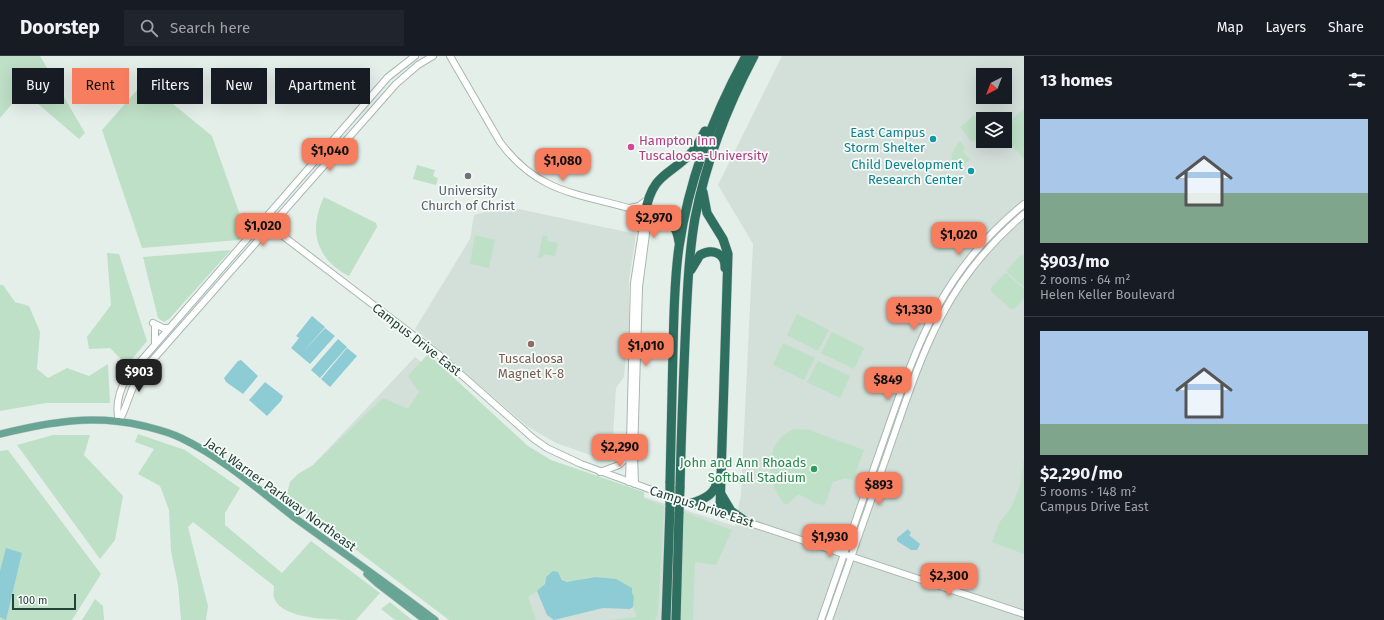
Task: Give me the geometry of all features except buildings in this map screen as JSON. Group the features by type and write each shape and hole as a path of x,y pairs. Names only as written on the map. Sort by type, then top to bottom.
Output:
{"highway":[{"path":"679,246 675,227 667,220 644,213 647,200 657,182 692,152 716,114 746,56"},
{"path":"676,620 688,277 694,225 702,188 726,116 754,56"},
{"path":"666,620 675,287 679,246 693,183 716,114"},
{"path":"702,188 707,213 723,238 728,254 721,493 720,509 718,511"},
{"path":"644,229 660,218"},
{"path":"688,277 696,258 704,252 714,252 724,259 717,484 718,511"},
{"path":"692,503 709,496 717,484"},
{"path":"721,493 728,507 745,521"}],"main road":[{"name":"Jack Warner Parkway Northeast","path":"0,434 49,423 78,420 119,421 168,433 199,448 229,468 360,567 377,583 424,617 435,620"}],"street":[{"path":"119,421 116,411 124,382 168,328 388,77 415,56"},
{"path":"119,421 125,411 129,392 137,378 396,84 418,65 433,56"},
{"path":"450,56 500,142 524,168 540,180 561,191 630,208 644,213 647,217 634,283 629,455 632,483"},
{"path":"630,208 639,206 647,200"},
{"path":"829,620 848,554 909,367 934,311 954,277 976,249 1004,220 1024,204"},
{"path":"630,208 644,229"},
{"path":"632,483 639,287 644,213"},
{"path":"821,620 938,320 958,287 974,265 994,241 1024,214"},
{"name":"Campus Drive East","path":"262,221 439,355 534,439 558,454 600,472 632,483 1024,614"},
{"path":"155,344 154,325 168,328"},
{"path":"600,472 619,465 629,455"}],"shaded area":[{"path":"782,56 1024,56 1024,620 457,620 313,465 415,357 524,447 602,493 606,485 735,526 741,494 753,244 718,185"},
{"name":"Tuscaloosa Magnet K-8","path":"505,206 636,234 629,280 629,329 624,377 616,388 612,452 596,457 556,443 528,427 415,329 470,239 474,215"}],"green space":[{"path":"0,56 40,56 47,68 12,68 12,104 0,118"},
{"path":"137,90 137,104 173,104 212,136 246,232 239,240 142,248 102,130 125,104 129,104 129,99"},
{"path":"64,97 85,133 79,139 38,104 64,104"},
{"path":"1024,109 1024,159 1012,146 1012,119"},
{"path":"974,115 976,117 976,140 972,142 960,127"},
{"path":"960,141 965,148 963,152 970,160 960,168 951,158 954,149"},
{"path":"417,165 435,170 433,176 438,178 436,185 413,179"},
{"path":"324,197 376,223 377,227 349,276 329,261 322,252 318,243 316,232 317,221 319,209"},
{"path":"475,235 495,240 489,268 470,264"},
{"path":"543,235 547,236 548,241 558,243 555,256 545,254 541,258 538,258"},
{"path":"231,250 169,319 164,322 158,318 143,257"},
{"path":"107,253 119,254 147,341 127,365 110,348 89,349 87,337 111,305"},
{"path":"1021,255 1024,256 1024,287 1008,273 1007,270"},
{"path":"1006,273 1024,289 1024,298 1014,309 1011,309 991,291 991,288"},
{"path":"0,285 3,285 15,302 29,306 40,332 37,369 48,378 67,368 89,376 108,364 110,403 46,403 0,411"},
{"path":"797,314 829,330 818,351 787,335"},
{"path":"832,332 864,348 854,369 821,353"},
{"path":"783,343 815,358 804,380 773,365"},
{"path":"428,354 528,446 551,460 644,492 644,498 664,506 658,612 655,620 610,620 637,617 633,607 634,597 632,588 596,577 571,582 566,581 558,572 546,577 542,588 528,597 536,620 449,620 286,497 290,482 298,474 313,465 383,398 408,409 419,392 408,376"},
{"path":"818,361 850,376 840,398 807,382"},
{"name":"John and Ann Rhoads Softball Stadium","path":"795,429 809,430 864,450 853,480 845,478 833,482 825,505 815,503 799,494 786,505 774,486 771,475 773,452 777,442 785,434"},
{"path":"138,434 185,450 240,488 225,513 225,525 282,573 311,541 380,593 356,620 322,619 298,615 287,611 279,605 274,598 274,586 193,522 188,527 208,606 206,620 181,620 178,585 171,551 169,510 160,486 138,474 154,449 135,442"},
{"path":"53,435 90,435 84,455 123,496 115,540 100,559 17,445"},
{"path":"8,450 101,574 72,620 0,620 0,451"},
{"path":"1024,459 1024,554 992,542 999,523 1011,508 1020,486"},
{"path":"684,512 732,530 716,565 695,562 693,620 679,620"},
{"path":"95,599 103,606 104,620 82,620"},
{"path":"390,602 412,620 395,620 381,609"}],"water":[{"path":"312,316 325,327 302,353 325,328 335,336 310,364 291,348 299,338 296,336"},
{"path":"338,339 347,347 320,378 311,370"},
{"path":"347,348 357,356 330,387 321,379"},
{"path":"241,360 258,376 243,394 226,382 224,378 238,361"},
{"path":"265,382 283,396 281,401 267,416 249,400"},
{"path":"908,529 911,533 909,535 920,544 917,550 911,550 897,541 897,538"},
{"path":"6,548 22,553 6,620 0,617 0,571"},
{"path":"553,571 558,572 562,580 567,582 595,577 616,579 632,588 634,597 633,607 630,609 603,608 554,620 547,615 537,591 545,584 546,577"}],"place":[{"name":"East Campus Storm Shelter","path":"933,139"},
{"name":"Hampton Inn Tuscaloosa-University","path":"631,147"},
{"name":"Child Development Research Center","path":"971,171"},
{"name":"University Church of Christ","path":"468,176"},
{"name":"Tuscaloosa Magnet K-8","path":"531,344"},
{"name":"John and Ann Rhoads Softball Stadium","path":"814,469"}]}
